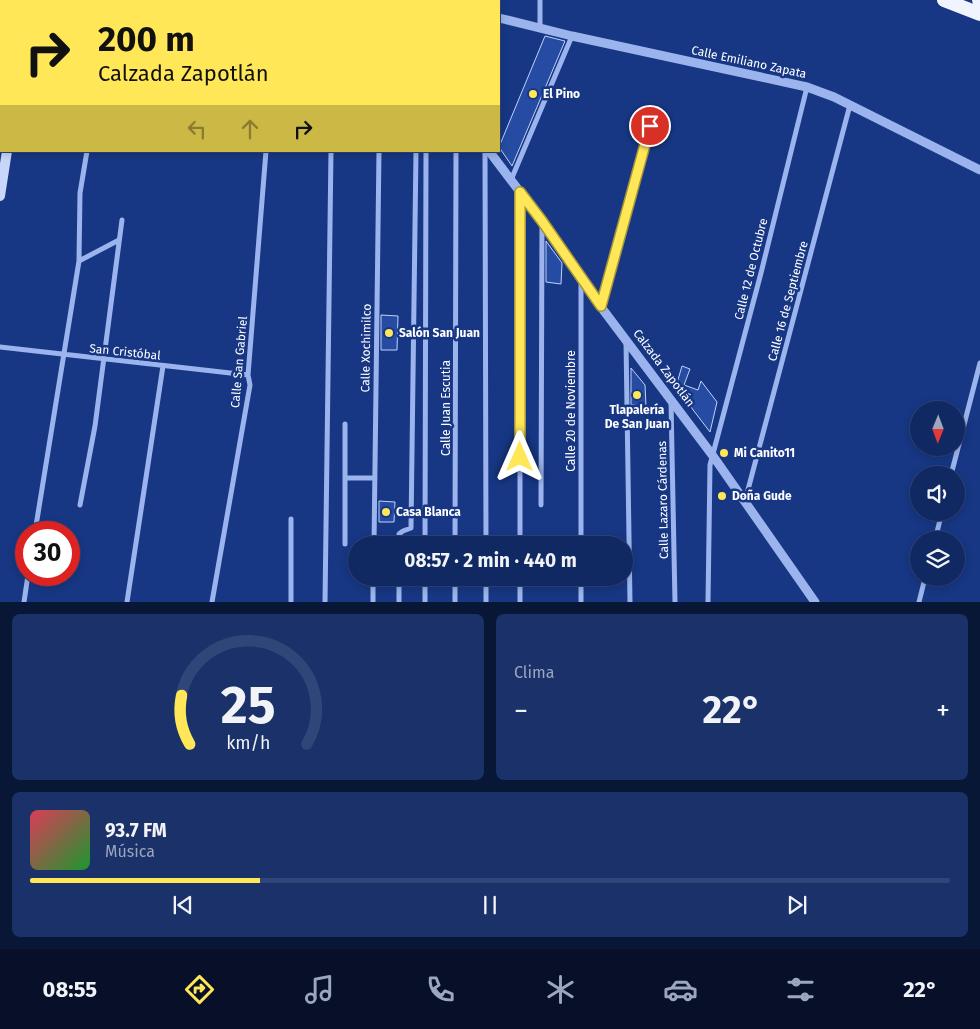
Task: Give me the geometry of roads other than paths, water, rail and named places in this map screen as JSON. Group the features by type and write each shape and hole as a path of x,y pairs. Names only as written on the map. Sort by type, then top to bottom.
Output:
{"highway":[{"path":"944,0 980,13"},
{"path":"953,0 980,13"}],"main road":[{"path":"0,196 7,152"}],"street":[{"path":"540,0 540,29"},
{"name":"Calle Emiliano Zapata","path":"500,18 540,29 807,87 834,97 980,170"},
{"path":"511,180 572,36"},
{"name":"Calle 12 de Octubre","path":"708,602 710,464 807,87"},
{"name":"Calle 16 de Septiembre","path":"745,501 850,105"},
{"path":"601,306 650,126"},
{"path":"37,521 80,261 80,193 87,152"},
{"name":"Calle San Gabriel","path":"212,602 250,385 248,375 266,152"},
{"path":"325,602 331,152"},
{"name":"Calle Xochimilco","path":"374,536 379,152"},
{"path":"399,536 403,531 411,528 416,152"},
{"path":"425,536 426,152"},
{"name":"Calle Juan Escutia","path":"455,536 456,152"},
{"path":"485,152 486,536"},
{"name":"Calzada Zapotlán","path":"490,152 713,456 815,602"},
{"path":"520,192 520,536"},
{"path":"80,505 95,426 122,220"},
{"path":"541,505 542,221"},
{"path":"80,261 119,240"},
{"name":"Calle 20 de Noviembre","path":"581,277 581,536"},
{"path":"626,338 630,602"},
{"name":"San Cristóbal","path":"0,347 248,375"},
{"path":"953,466 980,363"},
{"path":"127,602 163,366"},
{"name":"Calle Lazaro Cárdenas","path":"671,399 675,602"},
{"path":"345,424 345,544"},
{"path":"345,478 375,478"},
{"path":"291,602 292,519"},
{"path":"24,602 26,586"},
{"path":"373,586 373,602"},
{"path":"399,586 399,602"},
{"path":"425,586 425,602"},
{"path":"455,586 455,602"},
{"path":"486,586 486,602"},
{"path":"520,586 520,602"},
{"path":"581,586 581,602"},
{"path":"919,602 923,586"}],"place":[{"name":"El Pino","path":"533,94"},
{"name":"Salón San Juan","path":"389,333"},
{"name":"Tlapalería De San Juan","path":"637,395"},
{"name":"Mi Canito11","path":"724,453"},
{"name":"Doña Gude","path":"722,496"},
{"name":"Casa Blanca","path":"386,512"}]}
